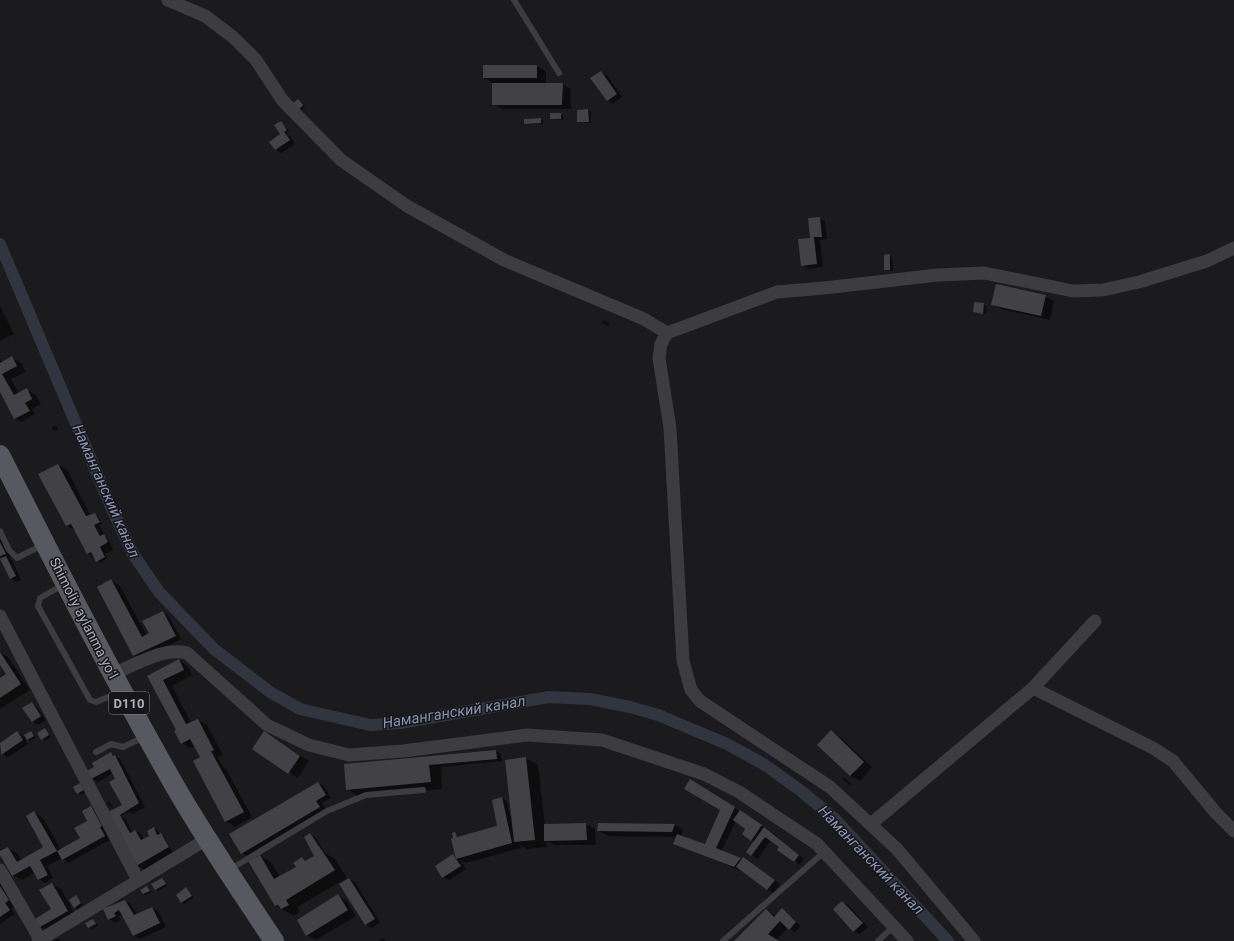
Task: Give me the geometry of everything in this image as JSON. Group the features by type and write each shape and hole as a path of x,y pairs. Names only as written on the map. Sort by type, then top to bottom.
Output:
{"main road":[{"name":"Shimoliy aylanma yoʻl","path":"0,455 113,674 147,736 207,839 274,941"}],"street":[{"path":"168,0 205,16 233,37 256,60 284,101 341,160 407,206 504,260 644,319 667,333"},
{"path":"974,941 897,849 830,787 700,701 692,690 683,661 670,428 659,358 661,344 667,333 777,292 938,275 984,273 1074,291 1103,290 1139,282 1199,263 1234,248"},
{"path":"0,616 138,880"},
{"path":"870,824 1033,688 1095,621"},
{"path":"113,674 160,654 176,650 187,653 268,725 309,744 349,754 403,751 526,735 602,740 704,774 739,792 817,844 907,941"},
{"path":"1033,688 1153,748 1173,761 1216,813 1234,831"},
{"path":"0,870 40,941 207,839"}],"lane":[{"path":"514,0 559,73"},
{"path":"0,531 10,550 17,558 46,544"},
{"path":"66,583 40,598 38,606 90,700 96,702 122,691"},
{"path":"96,752 112,744 123,747 147,736"},
{"path":"228,870 327,810 366,795 423,790"},
{"path":"723,941 824,852"},
{"path":"878,941 893,927"}],"building":[{"path":"483,65 537,65 537,78 483,78"},
{"path":"601,71 617,94 607,101 590,78"},
{"path":"492,83 563,83 562,105 492,105"},
{"path":"298,99 303,105 297,111 291,105"},
{"path":"588,109 589,122 577,122 577,110"},
{"path":"550,113 561,113 561,119 550,119"},
{"path":"541,118 541,123 524,124 524,119"},
{"path":"281,121 287,130 284,132 290,140 275,150 269,142 280,134 274,125"},
{"path":"820,217 822,237 814,237 817,264 801,266 798,239 810,238 808,218"},
{"path":"890,254 890,270 884,270 884,255"},
{"path":"996,284 1046,295 1041,316 991,305"},
{"path":"974,302 984,303 983,314 973,312"},
{"path":"12,356 17,366 2,374 14,395 27,388 32,399 25,403 30,411 14,419 0,392 0,363"},
{"path":"58,464 86,516 95,513 100,522 94,525 100,536 104,534 108,542 100,547 105,557 96,562 91,552 87,554 71,524 66,526 38,474"},
{"path":"0,542 6,554 0,556"},
{"path":"6,556 16,576 10,579 0,559"},
{"path":"111,579 142,637 149,633 142,621 163,611 176,636 133,656 97,587"},
{"path":"0,652 21,684 0,698 0,678 6,674 0,665"},
{"path":"179,659 184,670 163,680 186,724 198,719 214,750 211,751 244,812 225,822 193,761 200,757 190,739 181,744 174,731 176,730 147,676"},
{"path":"32,702 41,716 32,722 22,708"},
{"path":"45,728 49,735 41,740 37,733"},
{"path":"831,730 864,762 850,776 817,745"},
{"path":"17,731 23,740 1,755 0,743"},
{"path":"31,731 34,736 27,740 24,735"},
{"path":"264,731 300,756 288,774 252,749"},
{"path":"496,750 497,759 429,765 431,782 346,790 344,764"},
{"path":"111,752 113,756 115,755 139,803 120,815 130,833 135,830 141,840 149,836 147,831 154,827 157,835 161,833 169,847 136,866 106,813 122,805 109,782 115,779 110,769 91,779 87,771 94,767 92,763"},
{"path":"526,757 535,840 514,842 505,760"},
{"path":"690,779 735,807 716,848 741,858 734,867 673,844 677,834 705,844 720,810 684,789"},
{"path":"318,782 326,795 316,801 320,807 241,854 229,834"},
{"path":"80,783 84,790 77,794 73,787"},
{"path":"502,797 512,843 456,859 451,839 453,838 452,833 455,832 457,837 497,826 492,800"},
{"path":"91,806 102,826 100,827 105,836 62,860 57,851 80,838 74,828 87,821 82,811"},
{"path":"740,810 762,825 751,841 742,834 745,829 733,820"},
{"path":"34,811 57,851 40,860 48,875 38,880 30,866 12,876 0,855 0,851 8,847 17,862 43,847 26,816"},
{"path":"586,823 587,840 544,841 544,824"},
{"path":"598,823 675,824 672,832 597,831"},
{"path":"764,827 799,855 794,862 777,850 779,847 765,837 751,856 746,852"},
{"path":"310,833 335,870 286,900 289,905 281,909 278,905 275,906 248,861 260,855 274,879 296,867 293,863 302,857 305,861 314,856 304,837"},
{"path":"453,854 461,866 442,878 435,866"},
{"path":"743,857 775,880 767,890 736,867"},
{"path":"162,878 166,884 155,890 151,884"},
{"path":"349,878 375,919 365,925 339,884"},
{"path":"52,883 68,911 40,927 35,919 51,909 39,890"},
{"path":"0,886 9,900 5,903 10,910 0,917"},
{"path":"147,886 150,891 143,894 140,890"},
{"path":"186,887 192,896 181,903 176,895"},
{"path":"338,894 348,910 306,936 297,920"},
{"path":"76,895 81,903 74,908 69,900"},
{"path":"125,900 134,915 152,907 160,923 133,936 119,910 114,913 116,916 108,920 103,909"},
{"path":"842,901 863,923 853,932 833,909"},
{"path":"782,908 796,922 789,930 780,921 768,934 779,941 734,941 766,909 774,917"},
{"path":"93,919 96,924 88,928 85,923"}],"waterway":[{"name":"Наманганский канал","path":"0,244 112,509 133,554 159,592 214,649 270,692 300,709 370,725 400,723 549,697 590,699 630,707 658,715 727,744 765,765 801,791 835,819 948,941"}]}
